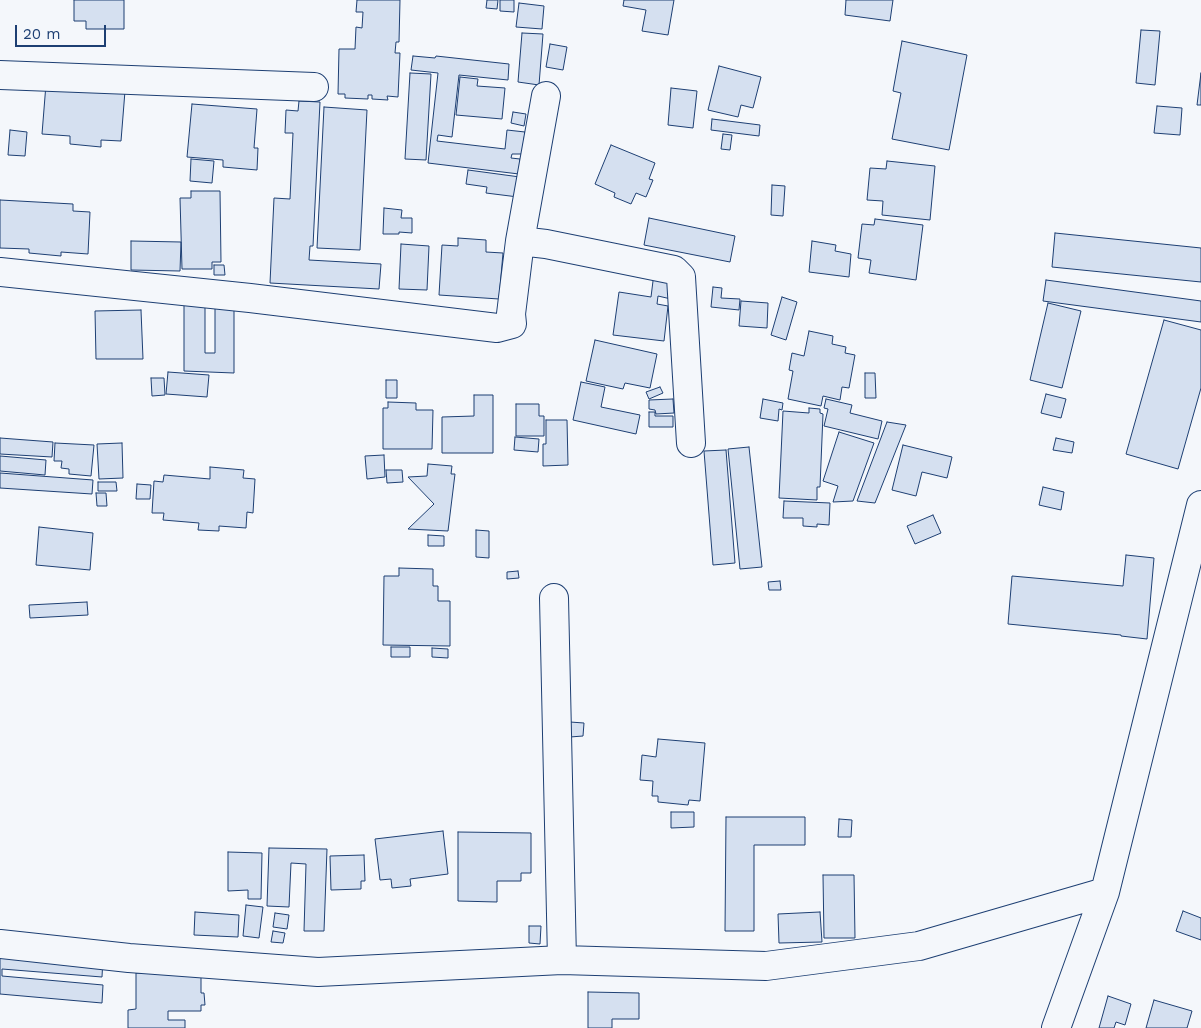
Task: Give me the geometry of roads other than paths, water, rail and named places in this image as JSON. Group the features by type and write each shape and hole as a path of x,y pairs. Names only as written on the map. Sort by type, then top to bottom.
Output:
{"street":[{"path":"0,75 314,87"},
{"path":"0,272 250,298 497,328 512,324 511,314 520,241 546,96"},
{"path":"520,241 546,244 674,270 681,277 691,442"},
{"path":"1056,1028 1105,892 1197,534 1201,505"},
{"path":"554,598 562,960"},
{"path":"0,944 129,958 318,972 562,960 766,966 919,946 1105,892"}]}
